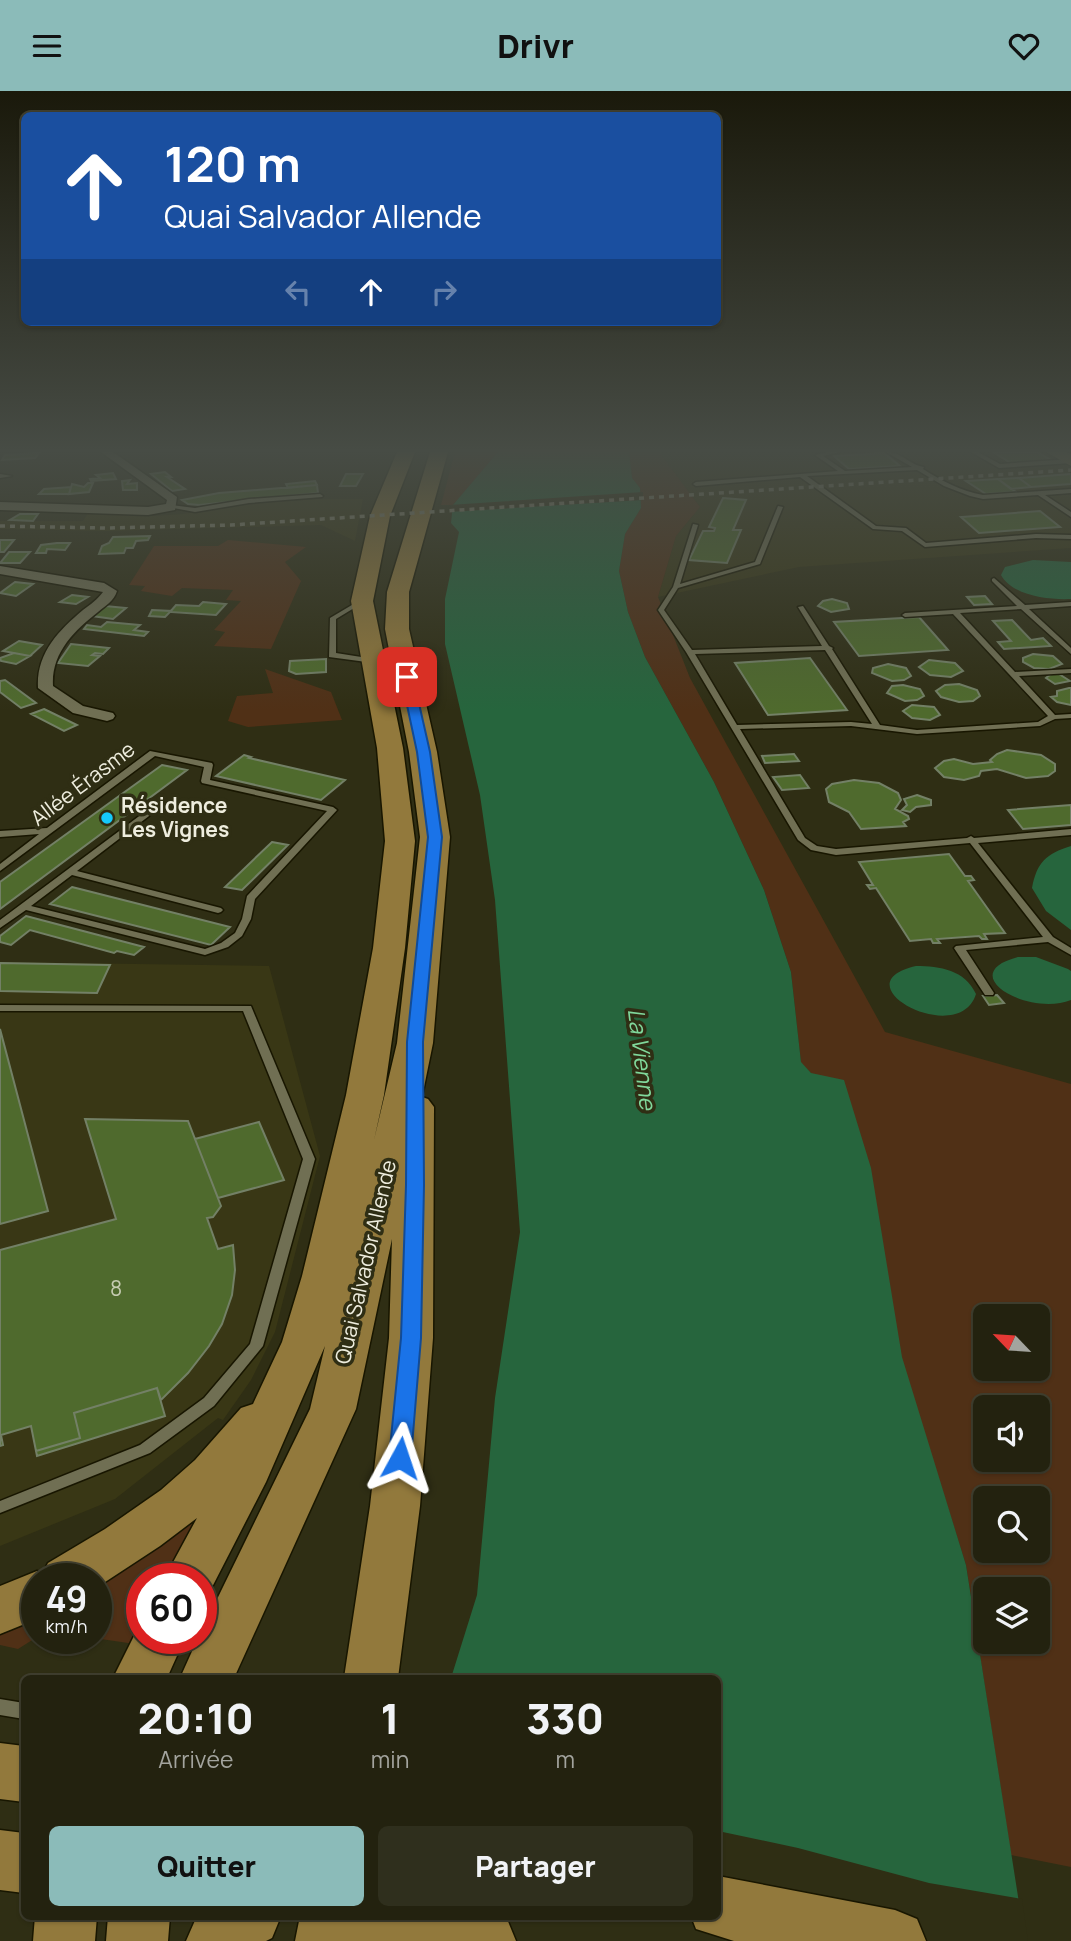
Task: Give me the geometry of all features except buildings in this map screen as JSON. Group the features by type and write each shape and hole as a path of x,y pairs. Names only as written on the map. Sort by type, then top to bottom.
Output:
{"main road":[{"name":"Quai Salvador Allende","path":"199,1563 242,1482 304,1342 323,1276 365,1095 388,948 400,841 390,748 362,601 375,538"},
{"name":"Quai Salvador Allende","path":"208,1675 333,1409 415,1042 435,837 424,752 397,629 398,592 414,538"},
{"path":"371,1675 395,1506 411,1338 415,1042"},
{"path":"94,1563 168,1512 211,1474 281,1394"},
{"path":"0,1611 21,1601"},
{"path":"141,1675 151,1654"},
{"path":"0,1771 21,1774"},
{"path":"0,1860 21,1863"},
{"path":"721,1908 895,1941"},
{"path":"64,1941 66,1920"},
{"path":"137,1941 139,1920"},
{"path":"326,1941 330,1920"},
{"path":"371,1920 485,1941"}],"street":[{"path":"0,570 104,587 110,591 109,596 77,622 48,660 44,677 46,688 78,710 107,716"}],"lane":[{"path":"691,538 676,587 661,610 737,727 802,840 814,848 836,852 1071,832"},
{"path":"676,587 758,563 768,538"},
{"path":"916,538 925,545 1007,538"},
{"path":"994,580 1071,652"},
{"path":"362,601 333,618 332,655 374,661"},
{"path":"905,615 1071,604"},
{"path":"801,607 877,726"},
{"path":"955,612 1053,717"},
{"path":"690,652 828,648"},
{"path":"1013,674 1071,671"},
{"path":"737,727 877,726 917,732 1040,724 1053,717 1071,716"},
{"name":"Allée Érasme","path":"0,868 153,753 209,765 205,781 333,810 250,898 249,916 234,940 220,949 205,952 24,907"},
{"path":"0,925 146,814"},
{"path":"0,834 50,831"},
{"path":"971,839 1050,939 1071,952"},
{"path":"71,872 218,910"},
{"path":"989,993 959,948 1050,939"},
{"path":"0,1008 247,1008 309,1159 256,1346 209,1402 145,1449 0,1507"},
{"path":"0,1707 21,1710"}],"shaded area":[{"path":"624,538 675,538 658,597 690,678 885,1032 1071,1084 1071,1867 1011,1855 980,1654 1050,1654 1050,1577 973,1577 973,1610 966,1565 811,1073 801,1063 791,972 764,890 714,782 645,657 628,612 619,571"},
{"path":"675,538 1071,538 1071,548 799,567 658,597"},
{"path":"228,540 306,547 285,562 301,581 271,649 214,646 225,632 214,630 241,601 226,600 233,590 182,588 172,596 141,591 145,586 129,585 154,546 218,546"},
{"path":"265,669 331,692 342,720 248,727 228,721 237,696 273,693"},
{"path":"0,962 269,966 320,1156 275,1332 251,1380 223,1420 218,1418 115,1499 0,1546"},
{"path":"208,1501 179,1563 128,1563"},
{"path":"126,1565 126,1643 112,1641 112,1576"},
{"path":"21,1624 21,1647 18,1649 0,1645 0,1634"}],"water":[{"name":"La Vienne","path":"458,538 624,538 619,571 628,612 645,657 714,782 764,890 791,972 801,1062 811,1073 844,1080 871,1168 902,1357 966,1565 973,1610 973,1654 980,1654 1025,1941 428,1941 672,1920 721,1920 721,1675 452,1675 477,1595 495,1398 520,1232 495,900 480,795 445,644 445,599"},
{"path":"1033,560 1071,562 1071,599 1052,599 1022,592 1001,575 1005,567"},
{"path":"1071,846 1071,930 1046,911 1032,888 1044,860"},
{"path":"1018,957 1036,957 1071,971 1071,1000 1054,1004 1035,1003 1004,991 995,983 993,973 1000,964"},
{"path":"916,966 951,971 965,979 976,994 965,1009 948,1015 929,1014 910,1007 896,997 890,986 895,975"}],"pier":[{"path":"721,1832 798,1848 929,1883 1022,1899 1028,1941 425,1941 427,1920 721,1920"}],"place":[{"name":"Résidence Les Vignes","path":"107,818"}],"route":[{"path":"400,1458 411,1338 415,1042 435,837 424,752 407,677"}]}
